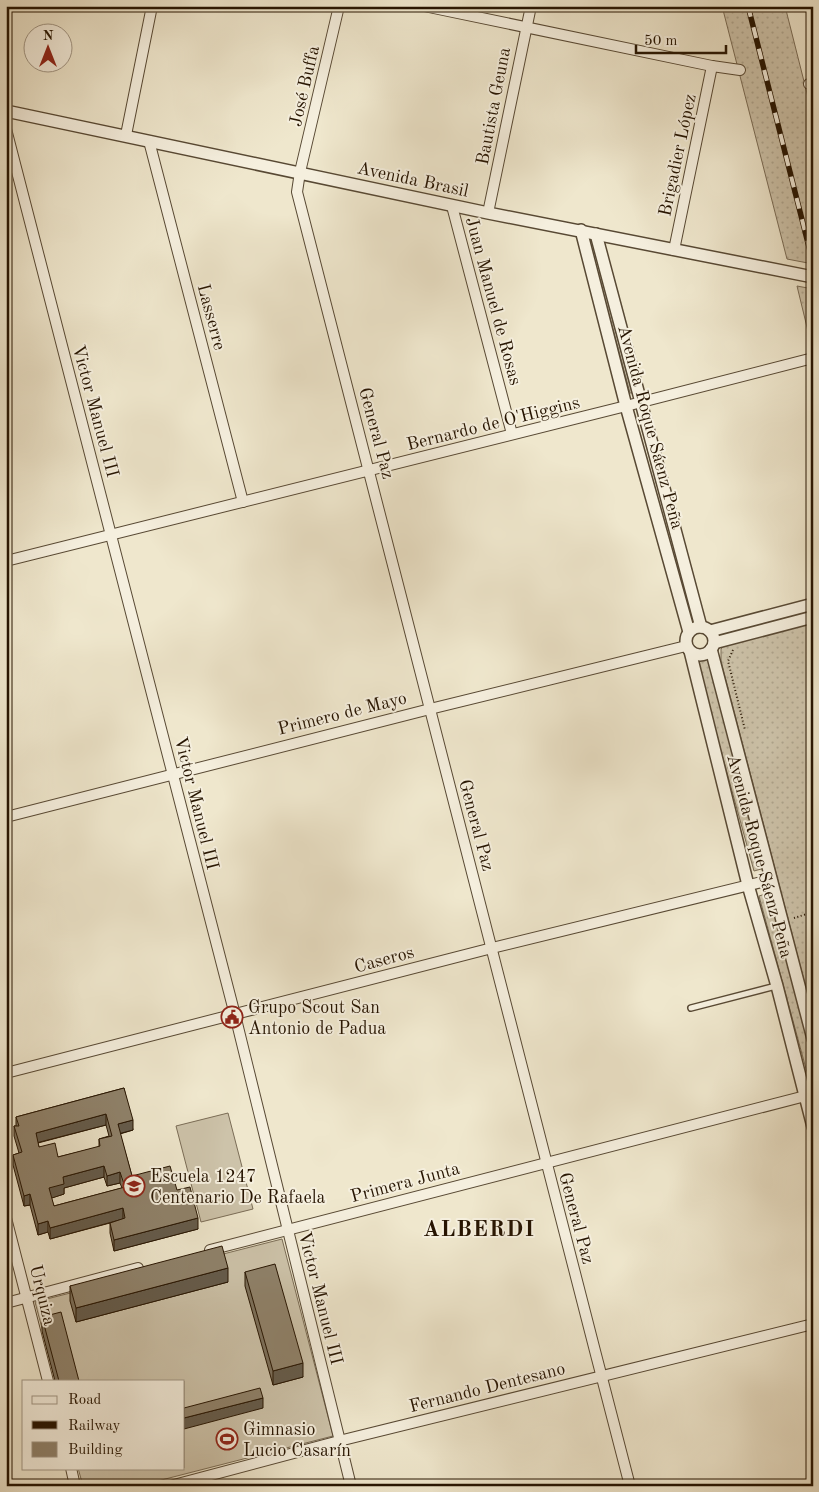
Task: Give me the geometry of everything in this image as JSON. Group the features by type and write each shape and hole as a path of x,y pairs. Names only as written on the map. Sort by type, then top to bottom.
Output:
{"street":[{"path":"126,135 152,6"},
{"name":"José Buffa","path":"300,172 339,6"},
{"path":"424,6 712,66 740,70"},
{"name":"Bautista Geuna","path":"488,213 531,6"},
{"name":"Brigadier López","path":"674,250 712,66"},
{"name":"Avenida Brasil","path":"6,110 452,206 813,277"},
{"name":"Victor Manuel III","path":"6,129 235,1015 351,1486"},
{"name":"Lasserre","path":"149,141 243,502"},
{"name":"General Paz","path":"300,172 297,192 630,1486"},
{"name":"Juan Manuel de Rosas","path":"452,206 512,434"},
{"name":"Avenida Roque Sáenz Peña","path":"581,230 626,406 689,632"},
{"name":"Avenida Roque Sáenz Peña","path":"596,234 694,602 706,629"},
{"name":"Bernardo de O'Higgins","path":"6,561 813,358"},
{"path":"646,478 660,475"},
{"path":"659,525 672,522"},
{"path":"673,576 686,573"},
{"path":"681,605 694,602"},
{"path":"813,604 706,629 695,627 685,639 688,649 694,654 702,655 713,646 813,617"},
{"path":"706,629 713,635 713,646"},
{"name":"Avenida Roque Sáenz Peña","path":"713,646 770,880 813,1039"},
{"name":"Avenida Roque Sáenz Peña","path":"688,649 748,885 809,1095 813,1128"},
{"name":"Primero de Mayo","path":"6,817 430,709 688,649"},
{"name":"Caseros","path":"6,1073 492,948 770,880"},
{"name":"Primera Junta","path":"201,1252 809,1095"},
{"name":"Urquiza","path":"6,1218 48,1380"},
{"path":"6,1303 153,1265"},
{"name":"Fernando Dentesano","path":"170,1486 339,1441 813,1324"},
{"path":"71,1470 75,1486"}],"lane":[{"path":"691,1008 776,986"}],"path":[{"path":"734,648 728,660 747,737"},
{"path":"793,918 813,912"}],"shaded area":[{"path":"722,6 785,6 813,117 813,264 787,259"},
{"path":"598,273 601,273 632,393 630,393"},
{"path":"797,286 813,289 813,352"},
{"path":"813,619 813,1015 721,661 721,649 728,640"},
{"path":"709,657 765,868 754,871 696,660"},
{"path":"772,892 813,1049 813,1075 808,1076 759,896"},
{"path":"228,1113 253,1209 201,1222 176,1126"},
{"path":"282,1239 333,1436 138,1486 83,1486 79,1470 185,1470 185,1380 56,1380 35,1302"}],"building":[{"path":"124,1088 133,1120 118,1124 132,1176 170,1166 177,1190 190,1187 198,1218 114,1240 110,1223 125,1218 123,1208 50,1228 48,1221 38,1224 30,1194 24,1196 13,1155 22,1152 14,1126 19,1126 16,1117","holes":["106,1114 112,1136 99,1139 100,1146 58,1157 55,1143 39,1147 36,1133","104,1166 107,1176 120,1172 125,1187 54,1206 49,1188 64,1184 63,1177"]},
{"path":"222,1246 228,1268 76,1308 70,1286"},
{"path":"275,1264 303,1363 273,1371 245,1272"},
{"path":"61,1312 79,1380 59,1380 42,1317"},
{"path":"260,1388 263,1398 185,1418 185,1408"}],"railway":[{"path":"748,6 813,263"}],"place":[{"name":"Grupo Scout San Antonio de Padua","path":"232,1017"},
{"name":"Escuela 1247 Centenario De Rafaela","path":"134,1186"},
{"name":"Gimnasio Lucio Casarín","path":"227,1439"}],"district":[{"name":"ALBERDI","path":"479,1228"}]}
